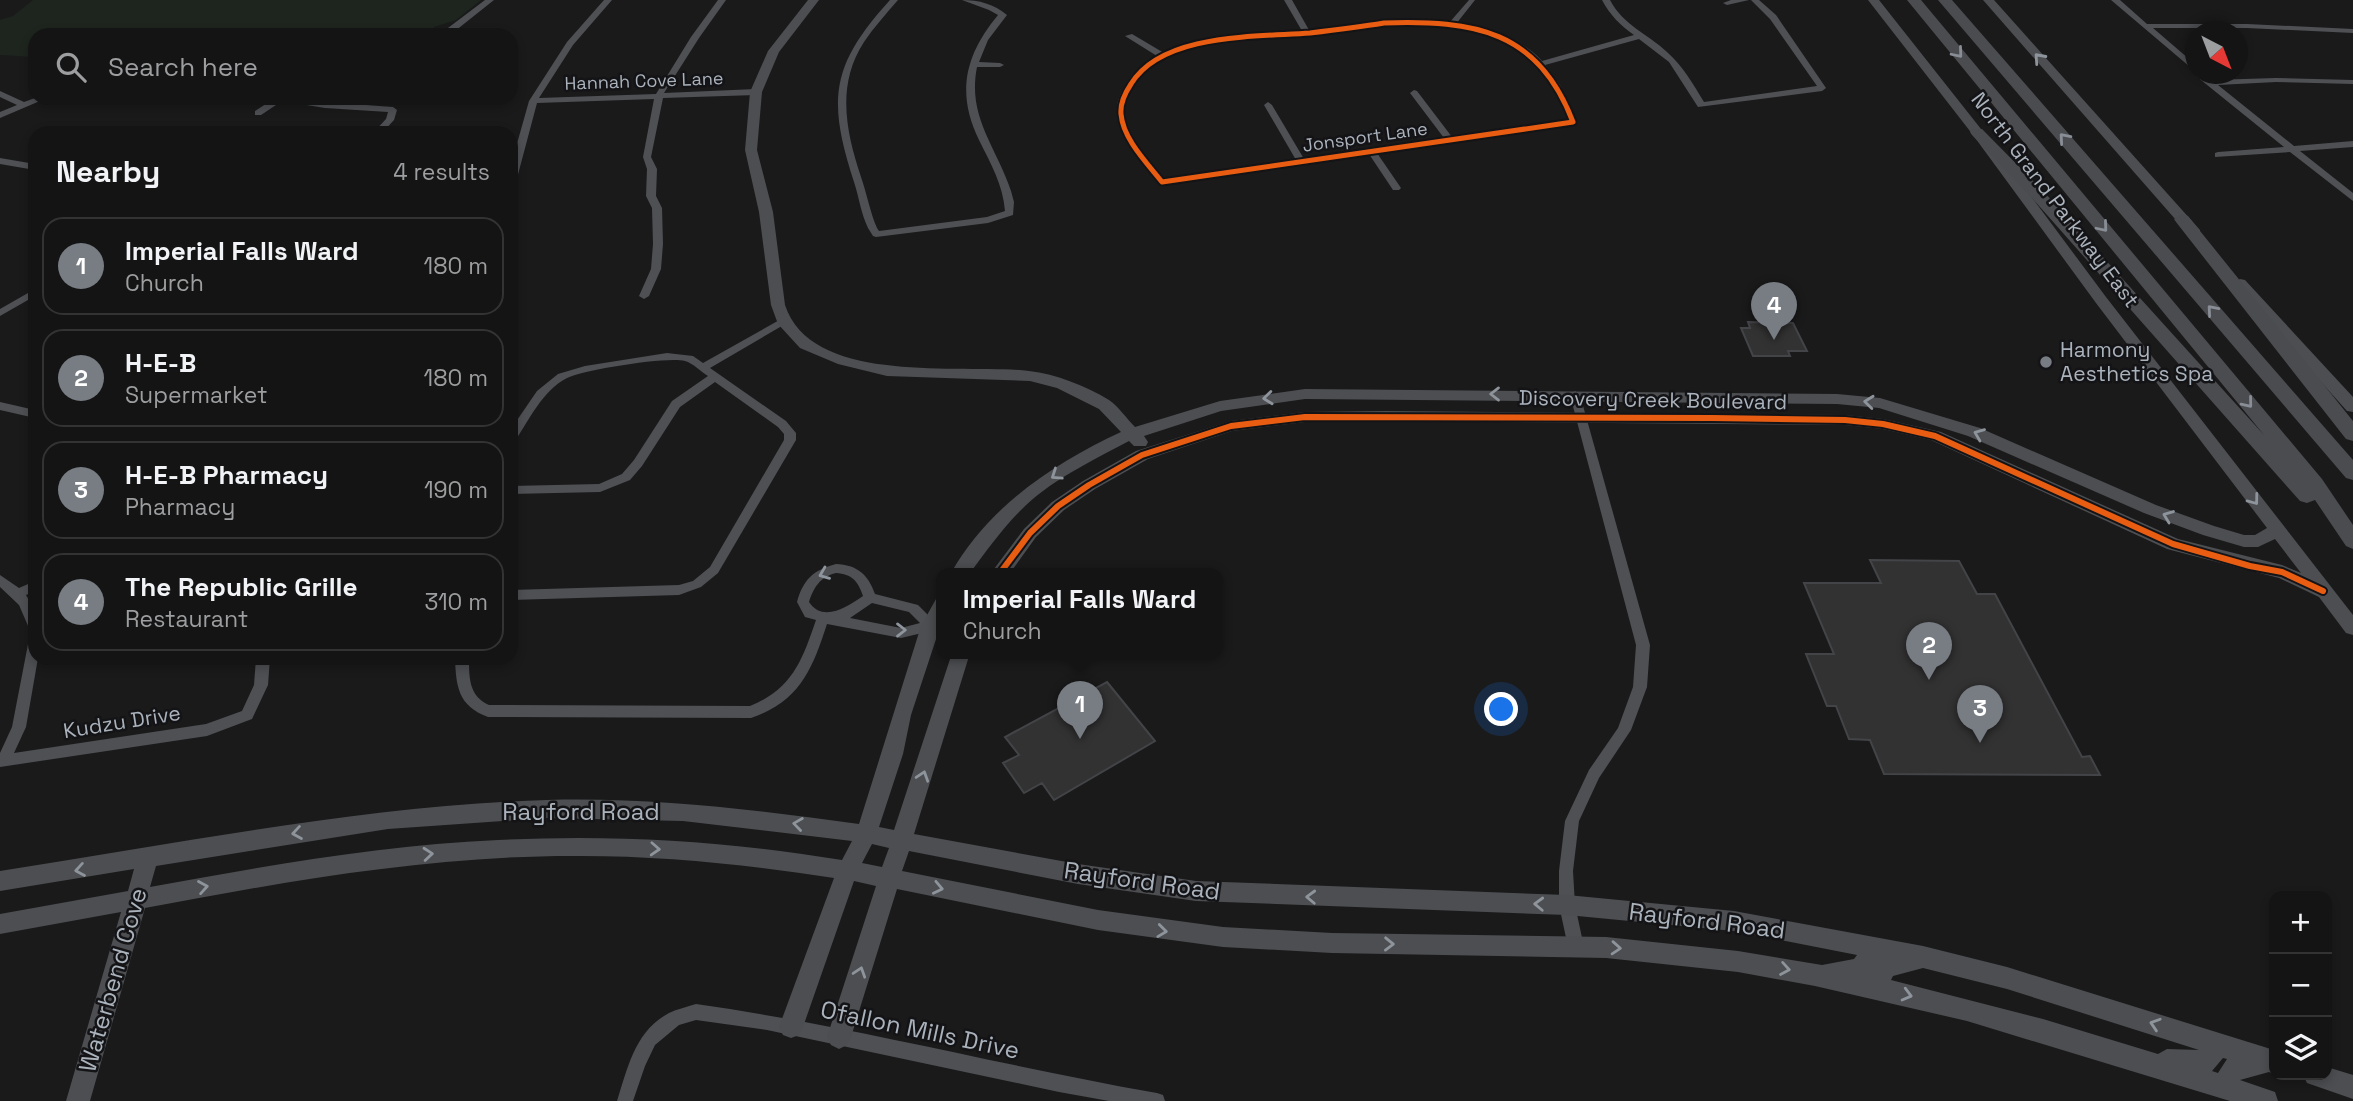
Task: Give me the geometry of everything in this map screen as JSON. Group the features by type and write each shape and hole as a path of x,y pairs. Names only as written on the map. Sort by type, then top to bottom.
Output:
{"highway":[{"name":"North Grand Parkway East","path":"1914,0 2315,484 2353,544"},
{"name":"North Grand Parkway East","path":"1945,0 2353,473"},
{"path":"1977,132 2038,195 2353,544"},
{"path":"2182,219 2353,434"}],"main road":[{"path":"814,0 779,43 756,92 751,150 766,212 778,305 783,321 805,345 843,361 876,369 1030,376 1062,384 1105,405 1133,433 1148,453"},
{"name":"North Grand Parkway East","path":"1873,0 1977,132 2353,628"},
{"path":"1988,0 2353,407"},
{"name":"Discovery Creek Boulevard","path":"964,568 1001,520 1033,491 1068,467 1133,433 1175,418 1253,400 1305,394 1576,394 1837,399 1880,403 1974,432 2150,509 2209,531 2244,541 2258,541 2277,530"},
{"path":"1385,394 1386,415"},
{"name":"Discovery Creek Boulevard","path":"1004,568 1030,533 1058,506 1089,485 1148,453 1189,438 1261,421 1386,415 1845,420 1884,424 1935,436 2173,544 2250,566 2282,572 2323,591"},
{"path":"791,1027 847,872 866,834 936,626"},
{"path":"839,1037 959,659"},
{"name":"Rayford Road","path":"0,881 388,820 548,809 705,814 866,834 1078,874 1196,891 1567,905 1734,921 1923,957 2057,992 2269,1060"},
{"name":"Rayford Road","path":"0,924 357,862 434,854 562,846 709,853 890,878 1072,917 1203,936 1320,943 1658,951 1816,975 1876,988 2139,1060 2266,1101"},
{"name":"Waterbend Cove","path":"78,1101 148,858"},
{"path":"1816,975 1861,969 1873,947"},
{"path":"1876,988 1886,967 1923,957"},
{"path":"2139,1060 2203,1063 2220,1045"},
{"path":"2224,1087 2234,1068 2269,1062"},
{"path":"2331,1080 2353,1087"}],"street":[{"path":"454,28 490,0"},
{"path":"518,157 533,102 570,44 608,0"},
{"path":"644,296 656,269 659,244 657,208 651,196 652,169 647,157 659,95 722,0"},
{"path":"894,0 862,37 850,62 839,107 842,132 862,193 868,223 876,234 988,220 1010,214 1010,201 970,106 969,91 973,64 986,35 1003,15 992,8 966,0"},
{"path":"1288,0 1307,33"},
{"path":"1606,0 1615,15 1664,53 1683,73 1701,105 1822,88 1773,17 1755,0"},
{"path":"1727,3 1745,0"},
{"path":"2115,0 2185,61"},
{"path":"1451,25 1472,1"},
{"path":"1129,36 1164,56 1214,41 1404,22 1451,25 1508,43 1540,64 1640,36"},
{"path":"2145,26 2247,26 2353,31"},
{"name":"Jonsport Lane","path":"1164,56 1143,70 1128,85 1121,103 1121,117 1130,135 1162,182 1573,122 1549,73 1540,64"},
{"path":"973,64 1000,65"},
{"path":"2248,81 2353,82"},
{"path":"2211,84 2353,198"},
{"name":"Hannah Cove Lane","path":"533,102 756,92"},
{"path":"1414,93 1451,141"},
{"path":"0,94 23,105"},
{"path":"0,115 28,103"},
{"path":"258,113 270,105"},
{"path":"325,105 393,110 390,120 384,126"},
{"path":"1268,105 1302,162"},
{"path":"2218,155 2353,144"},
{"path":"1372,152 1396,188"},
{"path":"0,161 28,166"},
{"path":"0,313 28,296"},
{"path":"704,367 783,321"},
{"path":"518,428 541,394 562,376 585,369 667,356 689,358 704,367 714,377 782,424 790,433 790,440 714,570 698,584 679,590 518,595"},
{"path":"518,490 600,488 626,477 676,404 714,377"},
{"path":"1576,394 1643,645 1640,687 1624,730 1594,774 1572,821 1566,871 1567,905 1576,947"},
{"path":"0,406 28,412"},
{"path":"870,598 868,584 860,574 847,569 830,570 814,578 804,589 803,602 810,613 823,618 901,633 936,626"},
{"path":"0,579 19,593 28,607"},
{"path":"19,593 28,589"},
{"path":"823,618 847,614 870,598 913,608 936,626"},
{"path":"463,665 465,692 475,707 488,711 751,712 782,698 806,669 823,618"},
{"path":"2,760 19,727 30,665"},
{"name":"Kudzu Drive","path":"2,760 207,730 247,715 261,685 262,665"},
{"name":"Ofallon Mills Drive","path":"625,1101 643,1049 656,1031 674,1018 696,1012 791,1027 1059,1084 1157,1101"}],"shaded area":[{"path":"33,0 481,0 456,20 433,28 28,28 28,57 0,55 0,20 13,16"}],"building":[{"path":"1748,322 1793,323 1807,351 1788,351 1790,356 1753,356 1741,328 1750,328"},
{"path":"1870,560 1959,561 1977,594 1995,594 2082,757 2090,756 2100,775 1884,774 1870,740 1849,739 1836,706 1827,706 1806,654 1834,654 1804,583 1881,583"},
{"path":"1107,682 1155,741 1054,800 1042,783 1024,793 1003,763 1019,755 1005,737"}],"cycle path":[{"path":"1384,23 1451,25 1496,36 1517,46 1535,58 1549,74 1573,122 1162,182 1139,152 1125,127 1121,116 1122,102 1137,74 1155,59 1178,49 1231,39 1384,23"},
{"path":"1004,568 1030,533 1058,506 1089,485 1142,455 1231,426 1305,417 1386,416 1845,420 1883,424 1935,436 2173,544 2250,566 2282,572 2323,591"}],"place":[{"name":"The Republic Grille","path":"1774,340"},
{"name":"Harmony Aesthetics Spa","path":"2046,362"},
{"name":"H-E-B","path":"1929,680"},
{"name":"Imperial Falls Ward","path":"1080,739"},
{"name":"H-E-B Pharmacy","path":"1980,743"}]}
